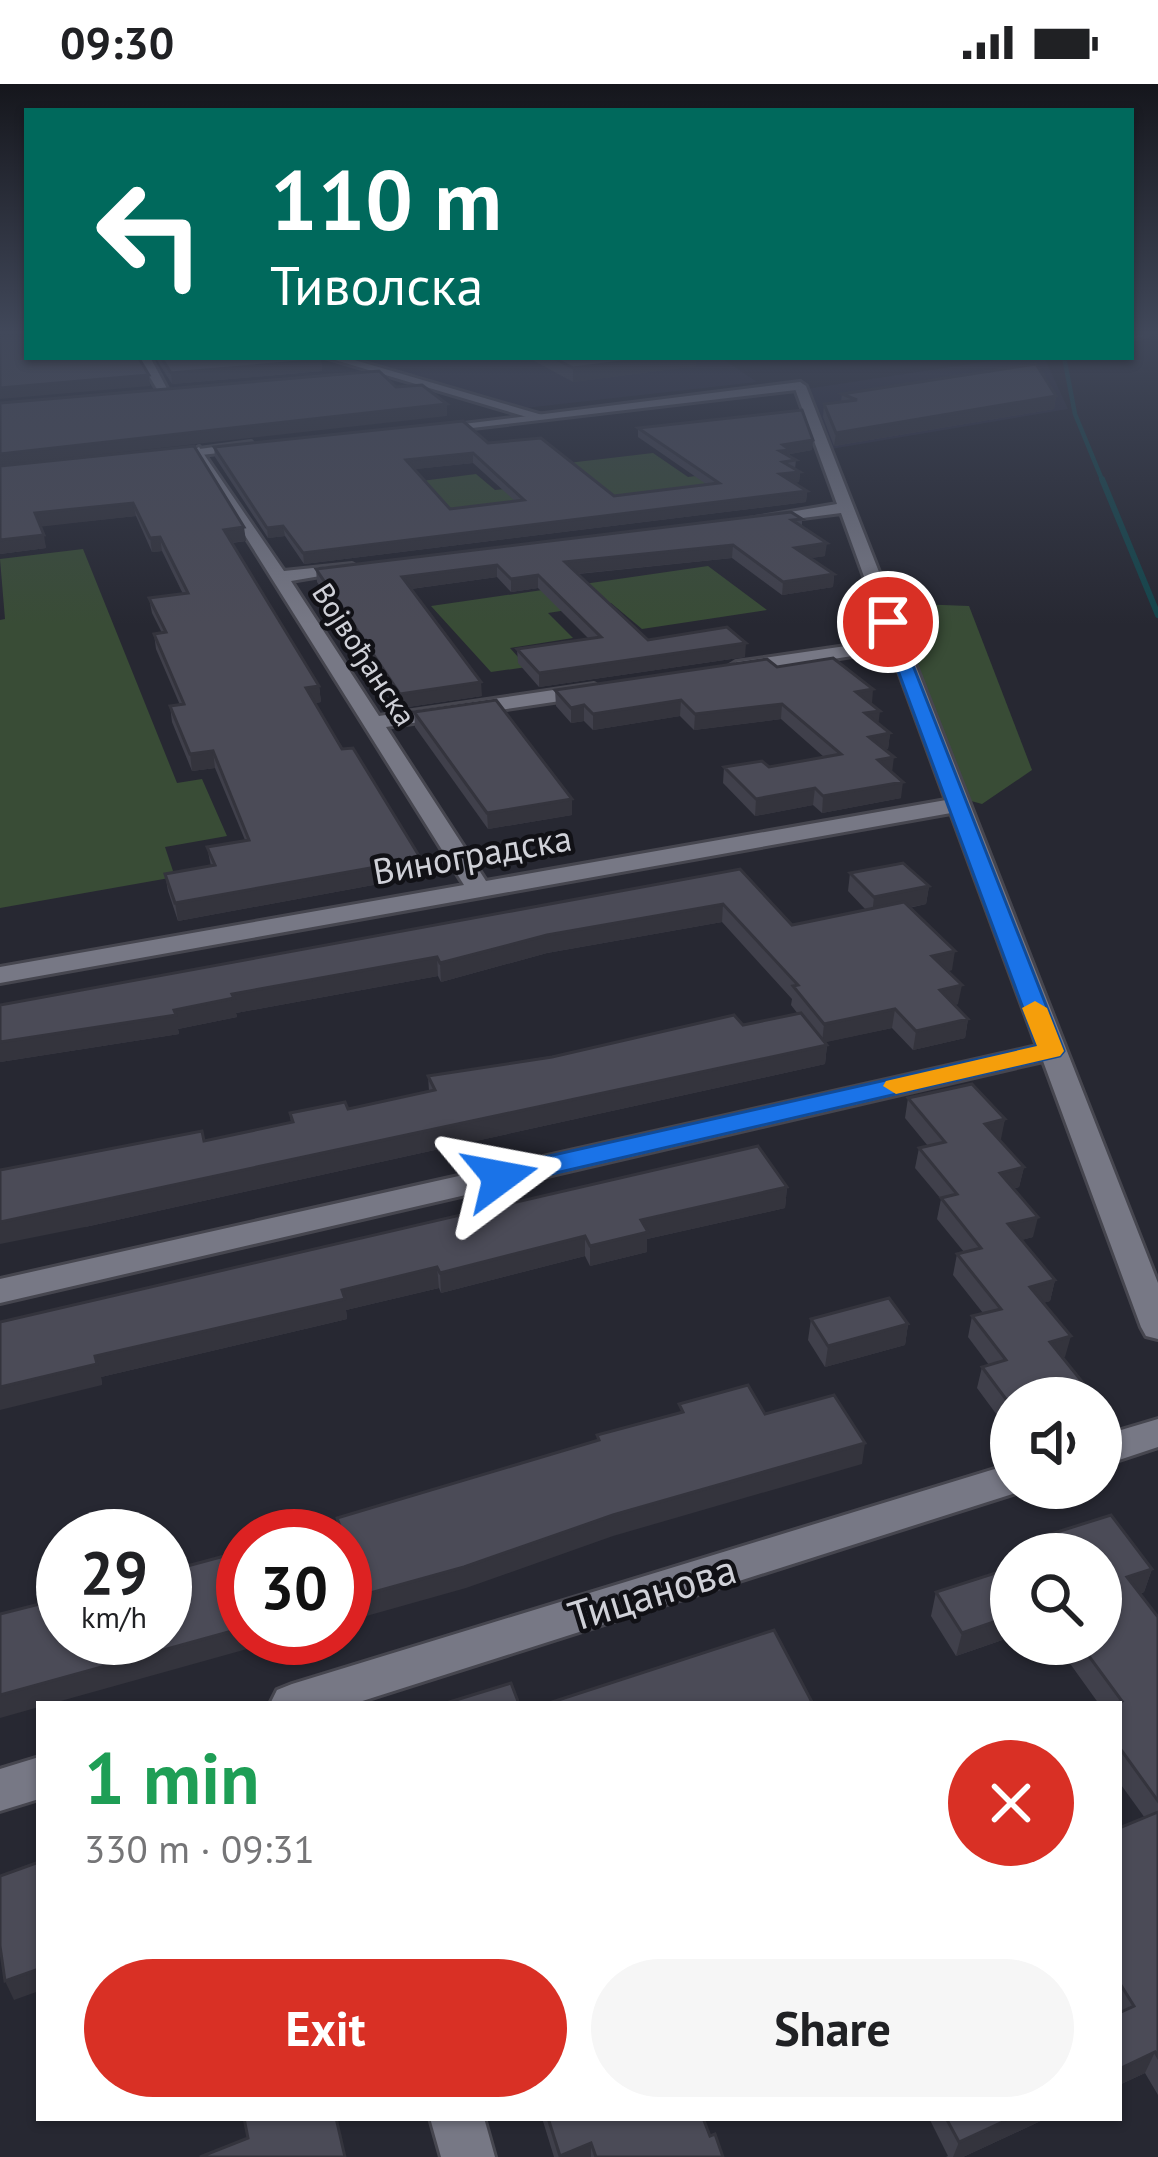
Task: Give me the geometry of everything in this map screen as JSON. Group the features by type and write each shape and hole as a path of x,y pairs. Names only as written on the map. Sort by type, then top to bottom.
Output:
{"street":[{"path":"817,432 1158,1327"},
{"path":"133,458 274,444"},
{"name":"Војвођанска","path":"199,452 478,889"},
{"path":"742,521 845,508"},
{"path":"280,577 373,566"},
{"path":"713,672 896,644"},
{"path":"374,723 622,686"},
{"name":"Виноградска","path":"0,975 956,805"},
{"path":"0,1291 1051,1051"},
{"path":"1122,1443 1158,1432"},
{"name":"Тицанова","path":"340,1697 990,1486"},
{"path":"0,1790 36,1779"},
{"path":"458,2121 468,2157"}],"shaded area":[{"path":"824,432 933,432 831,449"}],"green space":[{"path":"653,453 688,477 718,473 737,486 396,523 390,485 476,474 495,490 552,484 534,467"},
{"path":"83,549 177,783 202,779 227,836 165,847 175,877 0,908 0,620 5,619 0,559"},
{"path":"708,566 767,610 642,629 611,603 548,613 573,638 510,648 527,667 491,672 431,606"},
{"path":"891,603 969,606 1032,770 982,804 964,799"}],"building":[{"path":"0,432 199,432 0,454"},
{"path":"360,432 475,432 488,443 541,438 614,496 719,483 644,432 810,432 813,440 783,445 790,450 780,451 796,460 783,462 800,472 780,474 807,491 303,553 283,526 267,528 214,447","holes":["473,453 524,500 450,509 406,460"]},
{"path":"194,446 244,527 224,530 319,686 306,688 342,749 353,748 421,859 175,903 165,874 215,865 207,847 249,840 213,751 190,754 170,706 184,704 154,634 166,632 149,598 188,593 160,537 150,538 133,503 35,513 44,535 0,540 0,466"},
{"path":"791,512 802,519 792,520 827,543 795,548 834,574 783,582 733,545 565,562 648,640 727,627 746,643 539,673 517,649 601,637 538,575 511,579 497,565 402,577 481,682 400,694 316,569"},
{"path":"833,658 873,689 856,692 880,711 865,713 890,733 869,737 894,757 878,760 903,782 823,796 815,788 756,799 724,767 762,761 769,767 841,754 782,704 695,714 681,700 593,714 584,705 571,708 555,690 767,659 777,667"},
{"path":"496,700 572,799 487,813 414,712"},
{"path":"903,863 929,886 874,897 850,873"},
{"path":"740,869 792,925 904,902 955,951 932,956 962,985 940,990 968,1019 916,1031 895,1009 824,1024 793,986 798,985 723,904 547,935 440,963 437,957 232,994 234,998 174,1010 176,1015 0,1042 0,1005"},
{"path":"801,1013 827,1045 0,1222 0,1170 202,1131 204,1141 293,1122 290,1113 345,1102 348,1109 435,1090 428,1076 552,1057 734,1015 743,1025"},
{"path":"972,1084 1005,1119 985,1124 1024,1167 1000,1173 1038,1217 1008,1224 1055,1280 1030,1287 1071,1336 1050,1342 1078,1377 990,1378 982,1367 1006,1360 972,1316 1001,1309 957,1254 981,1248 941,1198 957,1194 919,1148 945,1142 908,1098"},
{"path":"758,1146 787,1187 641,1220 648,1232 590,1246 585,1236 440,1273 437,1267 342,1290 345,1299 95,1356 97,1364 0,1387 0,1322"},
{"path":"889,1298 908,1324 828,1346 811,1319"},
{"path":"748,1385 765,1414 834,1395 865,1443 613,1515 464,1567 372,1593 372,1509 367,1509 683,1412 679,1404"},
{"path":"1111,1515 1152,1569 1127,1577 1158,1617 1158,1801 1122,1751 1122,1701 1095,1665 1122,1665 1122,1533 1054,1533"},
{"path":"216,1558 216,1635 192,1642 192,1565"},
{"path":"990,1575 990,1623 962,1633 936,1592"},
{"path":"36,1605 36,1665 109,1665 0,1695 0,1614"},
{"path":"774,1630 811,1701 555,1701"},
{"path":"511,1683 518,1701 453,1701"},
{"path":"1158,1812 1158,2057 1155,2052 1122,2068 1122,2012 1134,2006 1122,1987 1122,1827"},
{"path":"36,1863 36,1970 5,1981 0,1946 0,1876"},
{"path":"245,2121 337,2121 345,2157 200,2157 248,2138"},
{"path":"549,2121 704,2121 723,2157 596,2157 591,2143 560,2156"},
{"path":"948,2121 1004,2121 959,2142"}],"waterway":[{"path":"1082,432 1103,482"},
{"path":"1102,479 1158,615"}],"slow traffic":[{"path":"896,1086 1051,1051 1035,1008"}],"route":[{"path":"500,1177 1051,1051 888,622"}]}
